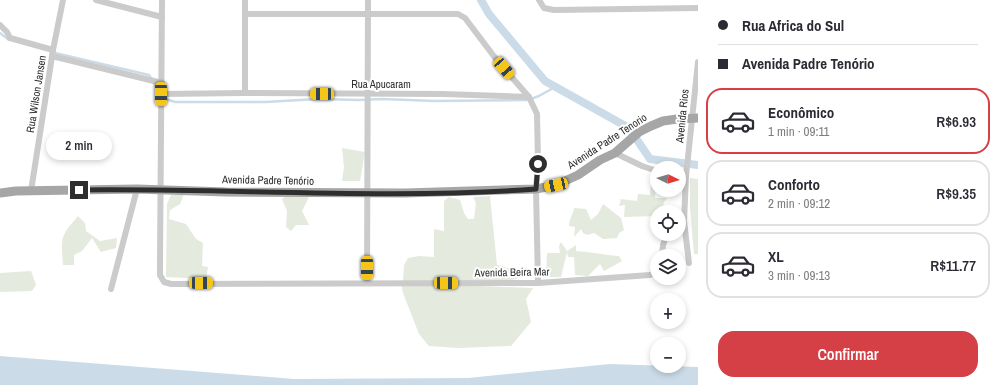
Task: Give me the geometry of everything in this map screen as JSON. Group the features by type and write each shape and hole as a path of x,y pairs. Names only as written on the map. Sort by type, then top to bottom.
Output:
{"main road":[{"name":"Avenida Padre Tenorio","path":"536,189 567,181 590,168 600,160 614,154 639,132 649,127 663,121 695,118"},
{"name":"Avenida Padre Tenório","path":"0,193 137,189 226,192 405,193 536,189"}],"street":[{"name":"Rua Wilson Jansen","path":"31,191 52,53 62,0"},
{"path":"96,0 162,17"},
{"path":"161,190 162,0"},
{"path":"245,93 246,0"},
{"path":"367,283 368,0"},
{"path":"539,0 544,8 554,10 698,8"},
{"path":"245,14 458,14 465,18 496,59 529,97 537,114 538,164 536,189 538,283"},
{"path":"0,25 10,38 52,53 162,83"},
{"name":"Avenida Rios","path":"684,205 688,157 695,118 698,62"},
{"name":"Rua Apucaram","path":"161,94 444,94 529,97"},
{"path":"614,154 650,169"},
{"path":"111,289 137,189"},
{"name":"Avenida Beira Mar","path":"161,190 160,275 164,282 171,284 538,283 650,275"},
{"name":"Avenida Rios","path":"686,241 690,263"}],"shaded area":[{"path":"342,148 365,152 360,181 342,181 344,167"},
{"path":"690,178 698,179 698,254 694,254 690,208"},
{"path":"300,193 309,197 302,211 309,225 296,225 291,231 286,227 287,211 282,199 286,196"},
{"path":"184,194 180,204 170,210 169,219 186,224 196,239 203,243 202,266 208,267 206,279 166,277 167,204 171,195"},
{"path":"638,194 650,195 650,197 655,198 667,198 663,205 650,205 650,216 624,217 625,205 619,206 621,199 637,201"},
{"path":"490,196 497,265 518,271 517,279 403,281 404,265 408,258 419,256 434,257 434,229 444,231 444,201 449,197 460,200 464,213 468,219 474,219 476,203 473,197"},
{"path":"603,204 621,218 624,230 619,233 617,238 603,239 594,233 587,235 583,233 581,229 574,237 575,227 569,226 574,208 586,209 591,220 598,214"},
{"path":"78,216 85,223 86,231 100,241 117,238 116,248 101,252 92,238 82,251 74,255 74,265 63,265 63,238"},
{"path":"561,242 567,251 576,245 576,251 619,256 622,261 604,271 600,264 588,276 575,275 574,257 568,257 567,252 561,277 546,277 547,253 560,253 559,246"},
{"path":"31,271 36,285 32,291 0,292 0,273"},
{"path":"401,283 533,288 526,299 531,322 511,346 458,348 429,346 419,334 403,293"}],"water":[{"path":"0,356 294,379 468,378 610,364 650,365 650,373 686,373 686,367 698,367 698,385 0,385"}],"waterway":[{"path":"481,0 489,14 545,81 629,128 650,159 698,165"},
{"path":"0,33 9,40"},
{"path":"55,53 149,75 159,91"},
{"path":"163,95 166,99 175,102 266,102 317,99 434,101 528,100 555,87"}],"route":[{"path":"79,190 137,189 226,192 405,193 536,189 538,164"}]}
